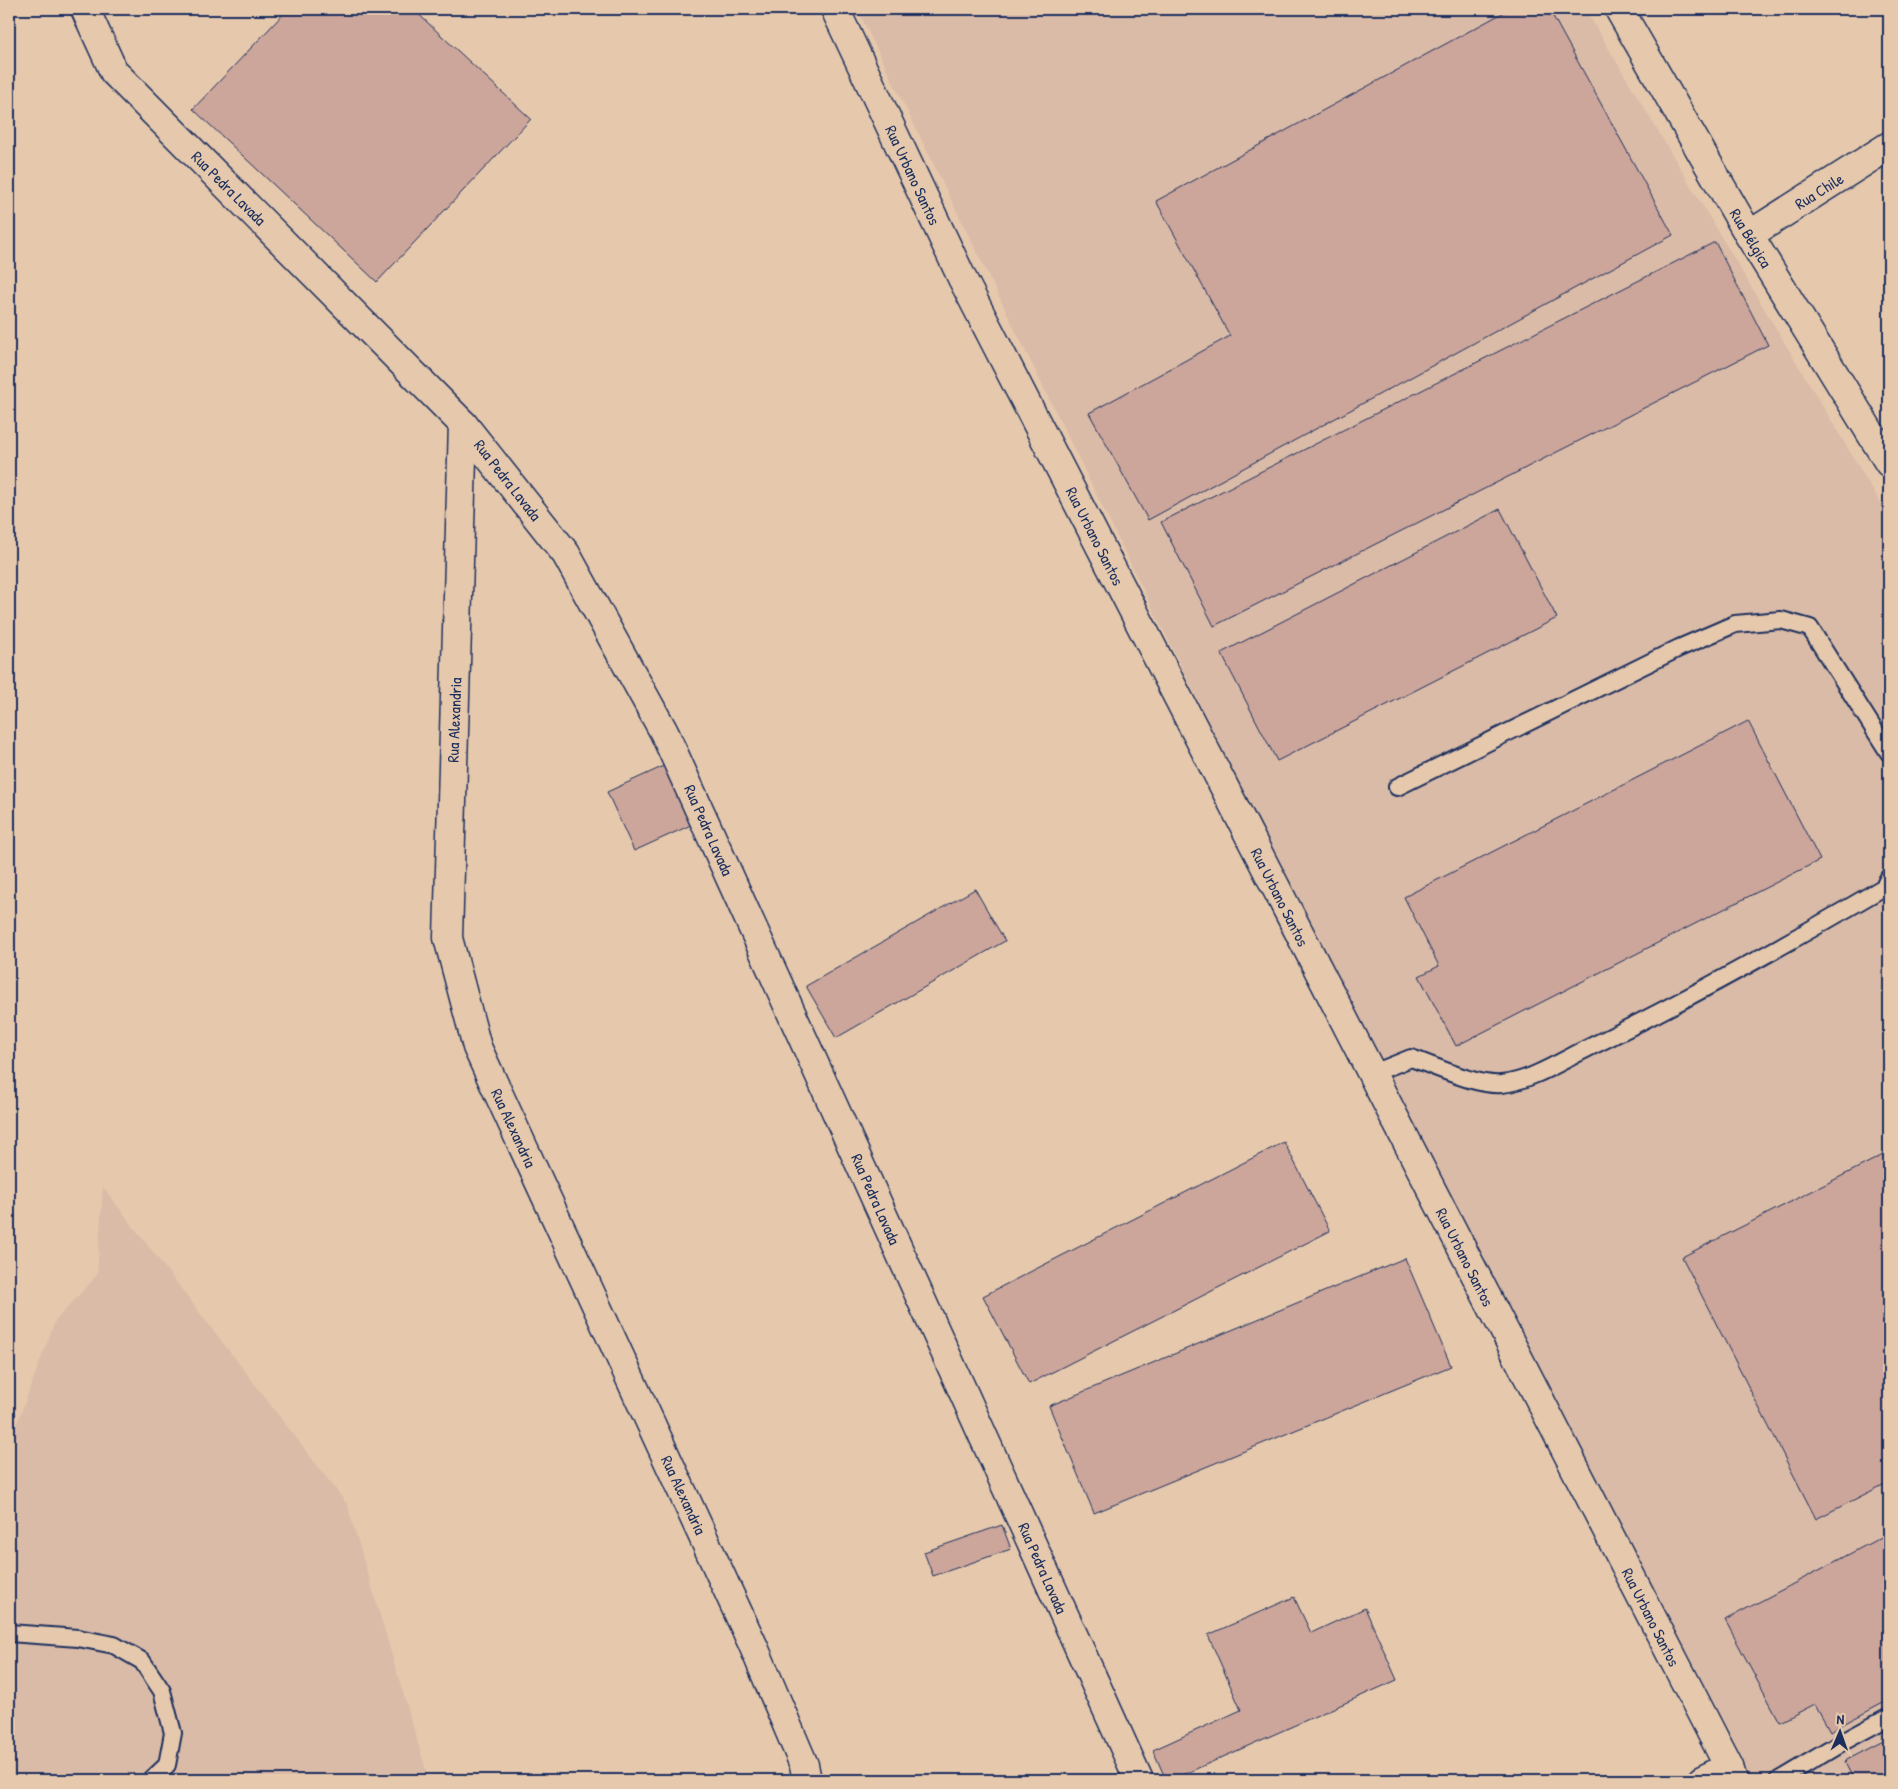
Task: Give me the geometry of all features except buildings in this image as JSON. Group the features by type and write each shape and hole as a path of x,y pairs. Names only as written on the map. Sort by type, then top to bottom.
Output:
{"street":[{"name":"Rua Pedra Lavada","path":"85,9 114,72 464,424 566,554 664,732 1139,1780"},
{"name":"Rua Urbano Santos","path":"835,9 962,278 1731,1774"},
{"name":"Rua Bélgica","path":"1619,9 1749,235 1889,463"},
{"name":"Rua Chile","path":"1749,235 1889,146"},
{"name":"Rua Alexandria","path":"464,424 448,938 476,1047 753,1645 804,1765 807,1780"},
{"path":"1702,1780 1731,1774"}],"lane":[{"path":"1397,787 1679,648 1735,624 1781,620 1810,628 1889,752"},
{"path":"1372,1074 1411,1058 1483,1083 1502,1084 1528,1077 1647,1020 1820,925 1884,887 1889,877"},
{"path":"9,1633 78,1638 105,1643 114,1645 142,1661 162,1691 173,1732 167,1765 151,1780"},
{"path":"1779,1780 1841,1743 1889,1718"}],"shaded area":[{"path":"857,9 1585,9 1889,517 1889,1780 1730,1780"},
{"path":"103,1187 347,1504 429,1780 9,1780 9,1445 55,1321 97,1275"}]}
